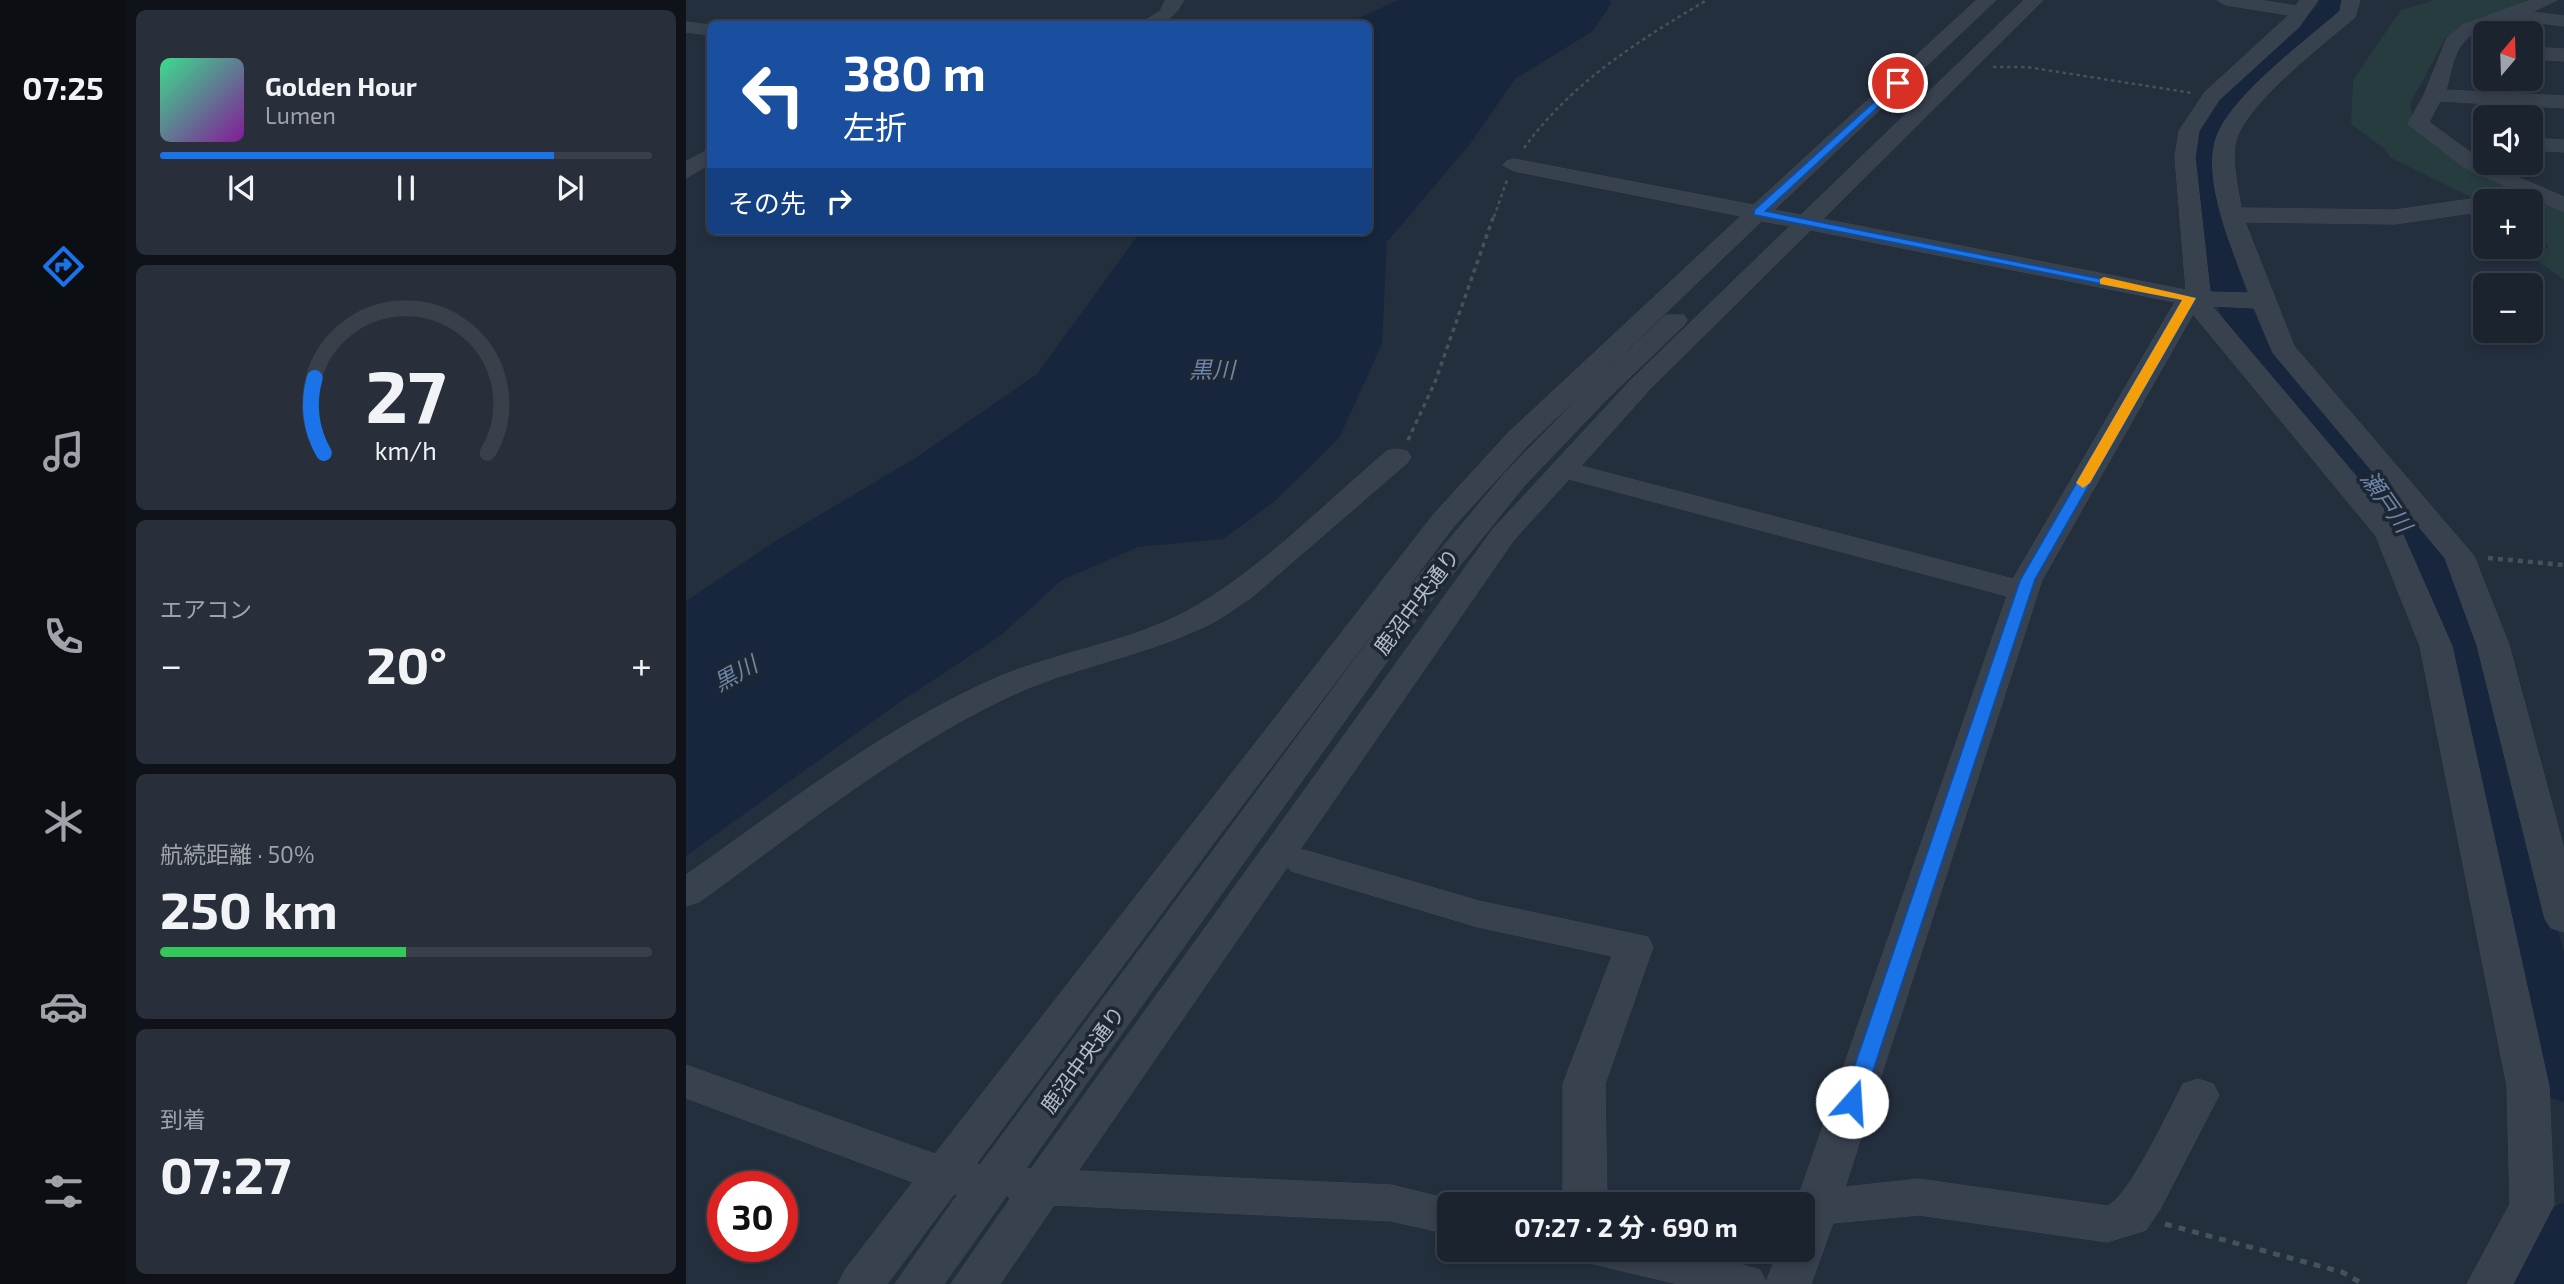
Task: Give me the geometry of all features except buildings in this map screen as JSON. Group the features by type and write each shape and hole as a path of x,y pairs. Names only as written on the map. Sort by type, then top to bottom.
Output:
{"street":[{"path":"1154,21 1167,14 1175,0"},
{"path":"2226,0 2305,6 2294,23 2212,96 2189,131 2185,157 2196,298 2200,307 2390,534 2435,646 2528,1086 2532,1205 2490,1284"},
{"path":"2351,0 2349,13 2262,89 2232,126 2225,143 2224,162 2231,215 2282,348 2459,556 2493,645 2564,919"},
{"path":"2548,0 2469,29 2453,42 2434,95 2418,124 2471,163 2564,205"},
{"path":"861,1284 1216,814 1444,520 1557,401 1968,65 2004,6"},
{"path":"974,1284 1458,594 1503,535 1632,393 1783,218 2004,6"},
{"path":"2510,15 2564,21"},
{"path":"686,27 707,30"},
{"path":"2453,46 2473,48"},
{"path":"2543,53 2564,55"},
{"path":"2434,95 2564,102"},
{"path":"2440,140 2473,142"},
{"path":"2543,145 2564,146"},
{"path":"686,172 707,157"},
{"path":"1514,165 2196,298 2264,301"},
{"path":"2516,183 2564,186"},
{"path":"2231,215 2395,217 2473,206"},
{"name":"鹿沼中央通り","path":"918,1284 1404,615 1466,535 1597,394 1783,218"},
{"path":"1815,1212 2024,591 2196,298"},
{"path":"686,893 938,721 997,689 1185,624 1216,608 1241,592 1397,457"},
{"path":"1562,469 2024,591"},
{"path":"1304,862 1478,914 1634,947 1584,1084 1585,1192"},
{"path":"686,1081 825,1135 945,1175 1041,1188 1391,1203 1437,1213"},
{"path":"1818,1204 1843,1208 1889,1199 1919,1197 2107,1224 2130,1217 2145,1196 2198,1095"},
{"path":"1665,1262 1744,1284"},
{"path":"1788,1284 1796,1262"}],"path":[{"path":"1397,457 1416,428 1435,382 1456,317 1514,165 1547,115 1610,63 1707,0"},
{"path":"1968,65 2027,67 2212,96"},
{"path":"2459,556 2564,565"},
{"path":"2130,1217 2189,1230 2329,1269 2363,1284"}],"green space":[{"path":"2435,0 2529,0 2482,21 2473,21 2473,25 2446,37 2410,104 2415,129 2473,161 2473,175 2500,175 2525,189 2473,189 2473,198 2391,158 2385,149 2351,124 2353,80 2401,10"},
{"path":"2543,199 2564,210 2564,280 2535,259 2543,259 2543,249 2549,247 2543,243"}],"water":[{"name":"黒川","path":"1398,0 1610,0 1611,4 1593,31 1515,79 1470,144 1387,242 1382,344 1339,438 1275,501 1223,539 1138,547 1062,580 1000,636 900,702 686,856 686,601 774,542 917,457 1037,374 1138,235 1372,235 1372,21 1353,21"}],"waterway":[{"name":"瀬戸川","path":"2332,0 2329,9 2255,74 2221,114 2210,133 2205,152 2204,178 2215,249 2225,282 2241,318 2395,506 2435,576 2551,1011 2564,1078"},
{"name":"瀬戸川","path":"2547,1284 2564,1231"}],"slow traffic":[{"path":"2083,483 2190,298 2104,281"}],"route":[{"path":"1852,1102 2027,580 2190,298 1758,213 1898,83"}]}
